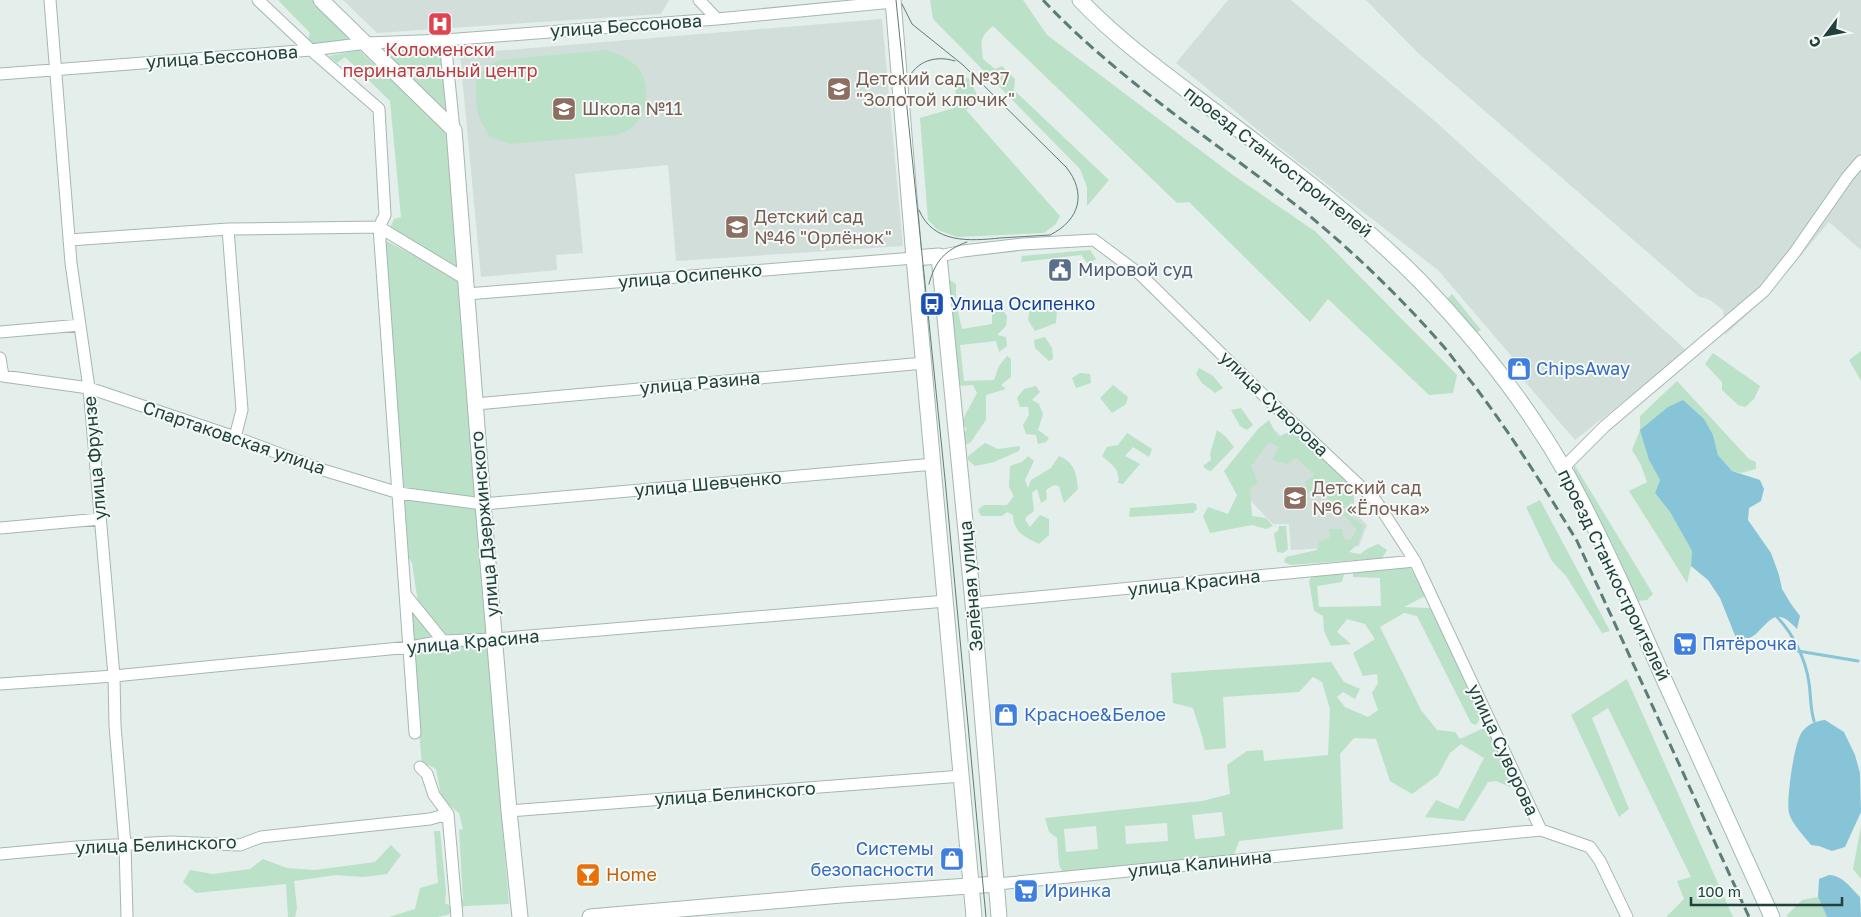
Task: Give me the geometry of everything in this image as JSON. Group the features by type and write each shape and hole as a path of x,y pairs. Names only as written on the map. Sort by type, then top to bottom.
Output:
{"street":[{"name":"улица Фрунзе","path":"50,0 69,240 89,388 114,676 115,726 124,845 127,917"},
{"path":"258,0 311,50 379,109 385,215 379,227 415,733"},
{"path":"321,0 454,130"},
{"path":"699,0 717,18"},
{"name":"проезд Станкостроителей","path":"1080,0 1109,28 1154,66 1320,191 1374,236 1436,297 1473,340 1529,415 1563,468 1587,514 1630,603 1772,917"},
{"name":"улица Бессонова","path":"0,74 311,50 367,43 445,40 717,18 893,1"},
{"path":"893,1 914,258 939,256"},
{"name":"улица Дзержинского","path":"445,40 467,287 494,640 520,917"},
{"path":"1563,468 1604,426 1764,291 1795,252 1848,176 1861,161"},
{"path":"69,240 228,229 379,227 467,287"},
{"path":"228,229 242,410 235,437"},
{"name":"улица Суворова","path":"939,256 963,251 1023,244 1094,240 1141,275 1253,385 1376,501 1415,561 1540,830 1590,847 1600,861 1627,917"},
{"name":"Зелёная улица","path":"939,256 973,604 1000,917"},
{"name":"улица Осипенко","path":"467,287 914,258"},
{"name":"Зелёная улица","path":"914,258 974,917"},
{"path":"0,332 80,325"},
{"name":"Спартаковская улица","path":"0,358 4,376 89,388 235,437 320,469 399,493 483,504"},
{"name":"улица Разина","path":"476,404 924,363"},
{"name":"улица Шевченко","path":"483,504 934,464"},
{"path":"0,528 100,519"},
{"name":"улица Красина","path":"973,604 1415,561"},
{"path":"405,594 443,641"},
{"name":"улица Красина","path":"0,684 114,676 410,647 443,641 494,640 946,601"},
{"path":"420,767 427,774 434,795 448,814 457,917"},
{"name":"улица Белинского","path":"509,811 962,776"},
{"name":"улица Белинского","path":"0,854 77,847 171,842 240,845 261,837 430,819 448,814"},
{"name":"улица Калинина","path":"590,917 842,895 997,884 1540,830"}],"shaded area":[{"name":"Коломенски перинатальный центр","path":"343,0 669,0 661,14 377,33"},
{"path":"1228,0 1291,0 1436,122 1687,351 1575,440 1514,369 1519,365 1438,270 1275,144 1176,63"},
{"path":"1366,0 1861,0 1861,250 1829,222 1765,298 1725,335 1723,310 1710,300 1698,296 1418,53"},
{"path":"882,19 903,246 676,261 668,165 575,174 583,253 556,255 557,270 481,277 460,54"},
{"name":"Детский сад №6 «Ёлочка»","path":"1276,431 1367,525 1359,546 1291,550 1289,524 1273,524 1230,479"}],"green space":[{"path":"278,0 315,0 345,28 347,40 309,44 307,42 310,33"},
{"path":"930,0 1023,0 1047,35 1233,175 1316,232 1457,375 1453,393 1429,395 1328,299 1310,322 1189,202 1177,203 993,26 985,33 982,40 983,59 995,69 1002,66 1015,79 1014,90 1109,180 1087,206 1087,187 1080,169 933,19"},
{"path":"429,47 438,48 441,51 447,114 383,52"},
{"path":"359,50 444,130 449,144 460,270 390,228 394,219 401,217 390,101 345,57 337,63 329,56"},
{"path":"606,50 630,61 637,67 644,79 646,102 644,110 631,128 617,135 509,144 490,137 480,120 476,103 476,83 483,70 499,60"},
{"path":"957,78 969,78 979,99 966,110 1060,216 1056,224 1044,233 957,237 938,230 928,220 920,118 954,108"},
{"path":"381,238 459,279 487,633 467,636 446,634 433,624 418,602 412,563 409,558"},
{"path":"1090,250 1096,259 1088,264 1081,255 1021,262 1022,256"},
{"path":"942,275 956,284 956,303 962,329 992,324 992,310 999,305 1007,316 1006,326 997,335 1006,337 1007,346 999,352 996,341 960,345 964,381 994,380 999,366 1007,356 1011,359 1011,377 1001,385 1006,389 986,395 986,420 970,443 961,446 958,441 967,429 961,423 977,393 973,385 961,386 953,375"},
{"path":"1452,294 1481,330 1476,333 1448,298"},
{"path":"1048,301 1057,309 1056,323 1035,331 1028,320 1030,307"},
{"path":"1045,337 1052,348 1053,359 1049,361 1035,348 1034,340"},
{"path":"1861,351 1861,381 1849,360"},
{"path":"1713,353 1760,386 1754,399 1745,407 1738,405 1722,390 1722,382 1705,364"},
{"path":"1199,368 1213,376 1223,388 1215,393 1202,383 1196,374"},
{"path":"1080,373 1090,374 1091,383 1076,388 1072,378"},
{"path":"1677,381 1749,459 1756,462 1756,469 1741,473 1732,471 1718,455 1713,435 1649,460 1660,480 1655,493 1670,512 1692,551 1687,583 1629,491 1647,482 1641,465 1632,450 1640,430 1640,416"},
{"path":"1113,385 1128,397 1126,404 1112,413 1100,398"},
{"path":"1036,386 1040,392 1032,400 1039,404 1043,414 1038,430 1049,438 1046,442 1038,444 1036,435 1026,434 1023,425 1029,415 1028,407 1020,407 1017,398 1024,389"},
{"path":"1241,408 1253,425 1247,430 1240,426 1231,410"},
{"path":"1269,420 1278,437 1293,430 1354,489 1354,506 1335,511 1323,491 1308,493 1305,482 1315,475 1296,458 1287,464 1272,460 1279,447 1269,442 1251,466 1258,483 1250,488 1252,516 1266,518 1273,526 1266,529 1252,525 1210,533 1203,516 1208,507 1228,514 1237,495 1224,471 1258,429"},
{"path":"1217,430 1234,447 1211,471 1203,466 1211,460 1210,454"},
{"path":"1127,433 1152,449 1149,457 1133,447 1125,456 1140,464 1123,484 1118,483 1117,471 1102,456 1107,447 1118,445"},
{"path":"985,443 998,449 1020,446 1019,451 994,462 975,466 968,460 968,456"},
{"path":"1028,456 1034,461 1025,480 1028,488 1031,480 1051,468 1059,456 1074,469 1078,484 1078,489 1064,503 1059,486 1054,485 1046,490 1047,499 1041,503 1037,489 1032,493 1034,511 1025,520 1030,527 1040,515 1049,519 1049,535 1039,544 1018,530 1015,526 1013,515 1007,512 1002,516 981,516 978,510 984,505 1007,505 1014,496 1009,487 1010,466 1022,462"},
{"path":"1574,464 1653,594 1647,600 1638,601 1612,543 1599,524 1591,502 1583,492 1574,471"},
{"path":"1540,500 1610,631 1602,633 1566,576 1552,561 1526,507"},
{"path":"1196,504 1197,509 1193,513 1129,517 1130,508"},
{"path":"1345,512 1364,526 1358,544 1349,552 1360,554 1378,544 1387,550 1382,558 1291,565 1284,562 1286,557 1317,550 1319,542 1330,537 1329,529 1342,529 1344,539 1350,540 1357,530 1342,513"},
{"path":"1279,526 1286,526 1288,549 1283,553 1277,552 1274,533 1278,531"},
{"path":"1410,567 1425,596 1404,607 1430,608 1482,715 1476,725 1471,723 1417,616 1404,613 1380,627 1421,710 1437,730 1455,732 1460,739 1486,727 1512,775 1510,787 1496,781 1488,782 1464,821 1425,817 1436,800 1458,809 1484,758 1461,744 1450,753 1438,775 1412,794 1390,781 1376,739 1354,738 1340,754 1343,829 1239,841 1233,857 1065,876 1059,865 1057,838 1049,832 1045,818 1202,801 1230,794 1227,765 1247,751 1263,750 1264,761 1328,755 1330,709 1322,682 1313,677 1299,692 1223,697 1226,748 1205,750 1193,708 1173,703 1171,673 1331,662 1344,682 1360,689 1355,699 1343,692 1337,697 1345,707 1368,717 1378,710 1372,693 1378,683 1377,674 1363,676 1353,653 1375,639 1365,624 1347,619 1337,632 1351,644 1331,646 1324,631 1323,616 1314,611 1309,581 1315,572 1344,574 1342,582 1317,586 1319,607 1381,606 1380,578 1353,577 1353,570","holes":["1222,812 1225,836 1195,839 1192,815","1167,823 1168,841 1126,844 1125,826","1096,826 1098,849 1066,852 1064,829"]},
{"path":"410,603 435,639 410,642"},
{"path":"487,644 509,904 465,906 447,915 437,917 389,917 415,909 420,888 438,883 434,831 440,831 446,891 445,903 453,908 463,899 459,830 463,829 459,813 442,800 436,769 428,765 422,765 412,651 438,646"},
{"path":"1627,679 1733,917 1666,917 1684,899 1677,881 1691,877 1608,708 1592,718 1629,809 1619,817 1571,715"},
{"path":"1861,826 1861,879 1853,869"},
{"path":"391,845 401,855 387,874 363,877 336,875 294,881 297,908 295,917 288,917 286,884 196,893 183,882 190,870 213,874 250,869 263,859 287,868 315,870 375,862"},
{"path":"1818,897 1827,917 1788,917 1787,915 1802,900"}],"water":[{"path":"1683,400 1704,419 1713,435 1718,455 1732,471 1760,480 1764,489 1761,501 1749,508 1748,520 1771,553 1782,589 1800,616 1797,629 1785,619 1775,617 1754,635 1738,643 1720,598 1708,580 1691,566 1692,551 1670,512 1655,493 1660,480 1649,460 1640,430 1668,407"},
{"path":"1825,720 1844,732 1855,755 1860,773 1861,812 1845,847 1832,851 1811,845 1793,821 1788,806 1791,772 1799,738 1804,729 1809,725"},
{"path":"1829,875 1838,877 1860,897 1861,917 1827,917 1818,897 1819,879"}],"waterway":[{"path":"1777,617 1783,623 1802,656 1809,683 1814,721"},
{"path":"1798,651 1858,661"}],"tram line":[{"path":"896,0 945,479 986,917"},
{"path":"902,4 912,24 963,65 1066,167 1077,186 1078,196 1074,214 1068,222 1050,235 977,240 954,238 943,235 933,229 925,221 919,210"},
{"path":"906,85 913,71 924,62 939,59 955,61"},
{"path":"929,284 934,269 942,257 959,245 967,242"}],"railway":[{"path":"1043,0 1073,30 1137,85 1273,187 1343,244 1412,312 1444,347 1473,384 1514,441 1577,541 1749,917"}],"place":[{"name":"Коломенски перинатальный центр","path":"440,24"},
{"name":"Детский сад №37 \"Золотой ключик\"","path":"839,89"},
{"name":"Школа №11","path":"564,109"},
{"name":"Детский сад №46 \"Орлёнок\"","path":"737,227"},
{"name":"Мировой суд","path":"1060,270"},
{"name":"Улица Осипенко","path":"932,304"},
{"name":"ChipsAway","path":"1519,369"},
{"name":"Детский сад №6 «Ёлочка»","path":"1295,498"},
{"name":"Пятёрочка","path":"1685,644"},
{"name":"Красное&Белое","path":"1006,715"},
{"name":"Системы безопасности","path":"952,859"},
{"name":"Home","path":"588,875"},
{"name":"Иринка","path":"1026,891"}]}
